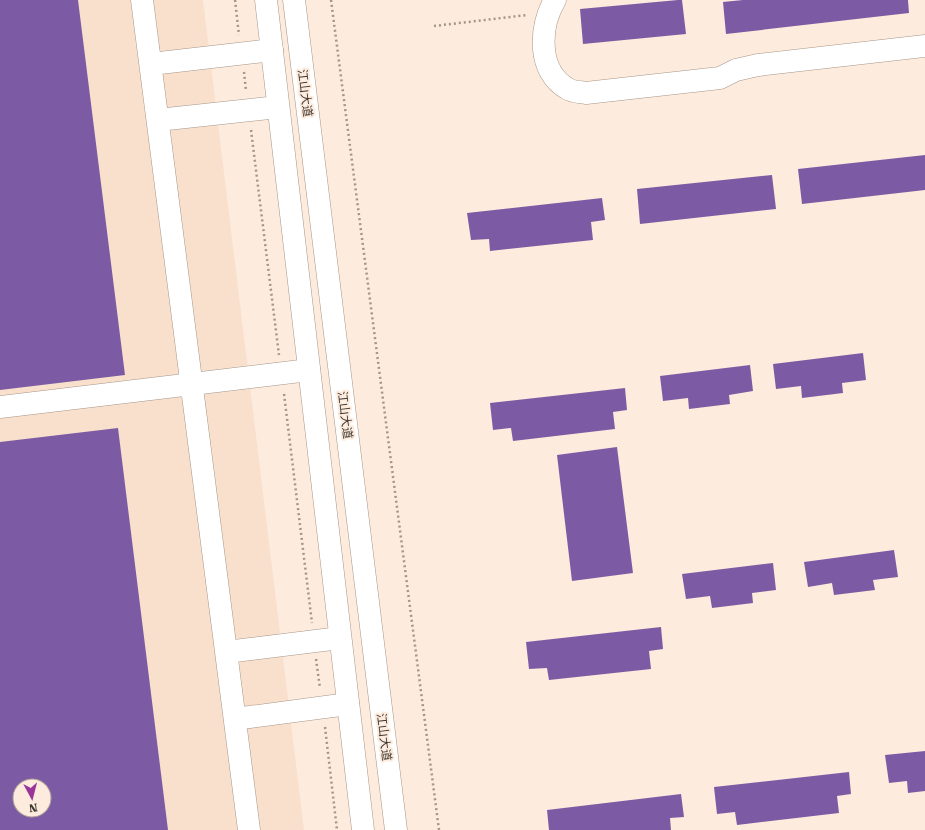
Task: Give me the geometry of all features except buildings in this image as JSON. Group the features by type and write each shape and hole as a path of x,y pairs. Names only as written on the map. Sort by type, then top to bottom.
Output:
{"main road":[{"path":"142,0 249,830"},
{"path":"266,0 363,830"},
{"name":"江山大道","path":"294,0 396,830"},
{"path":"552,6 543,36 544,51 549,67 557,80 569,90 586,93 720,78 736,70 758,65 925,46"},
{"path":"151,64 272,50"},
{"path":"158,120 248,109 278,107"},
{"path":"0,407 309,370"},
{"path":"226,652 340,638"},
{"path":"235,719 348,704"}],"path":[{"path":"235,0 337,830"},
{"path":"330,0 439,830"},
{"path":"434,26 552,6"}],"shaded area":[{"path":"0,0 203,0 304,830 0,830"}]}
